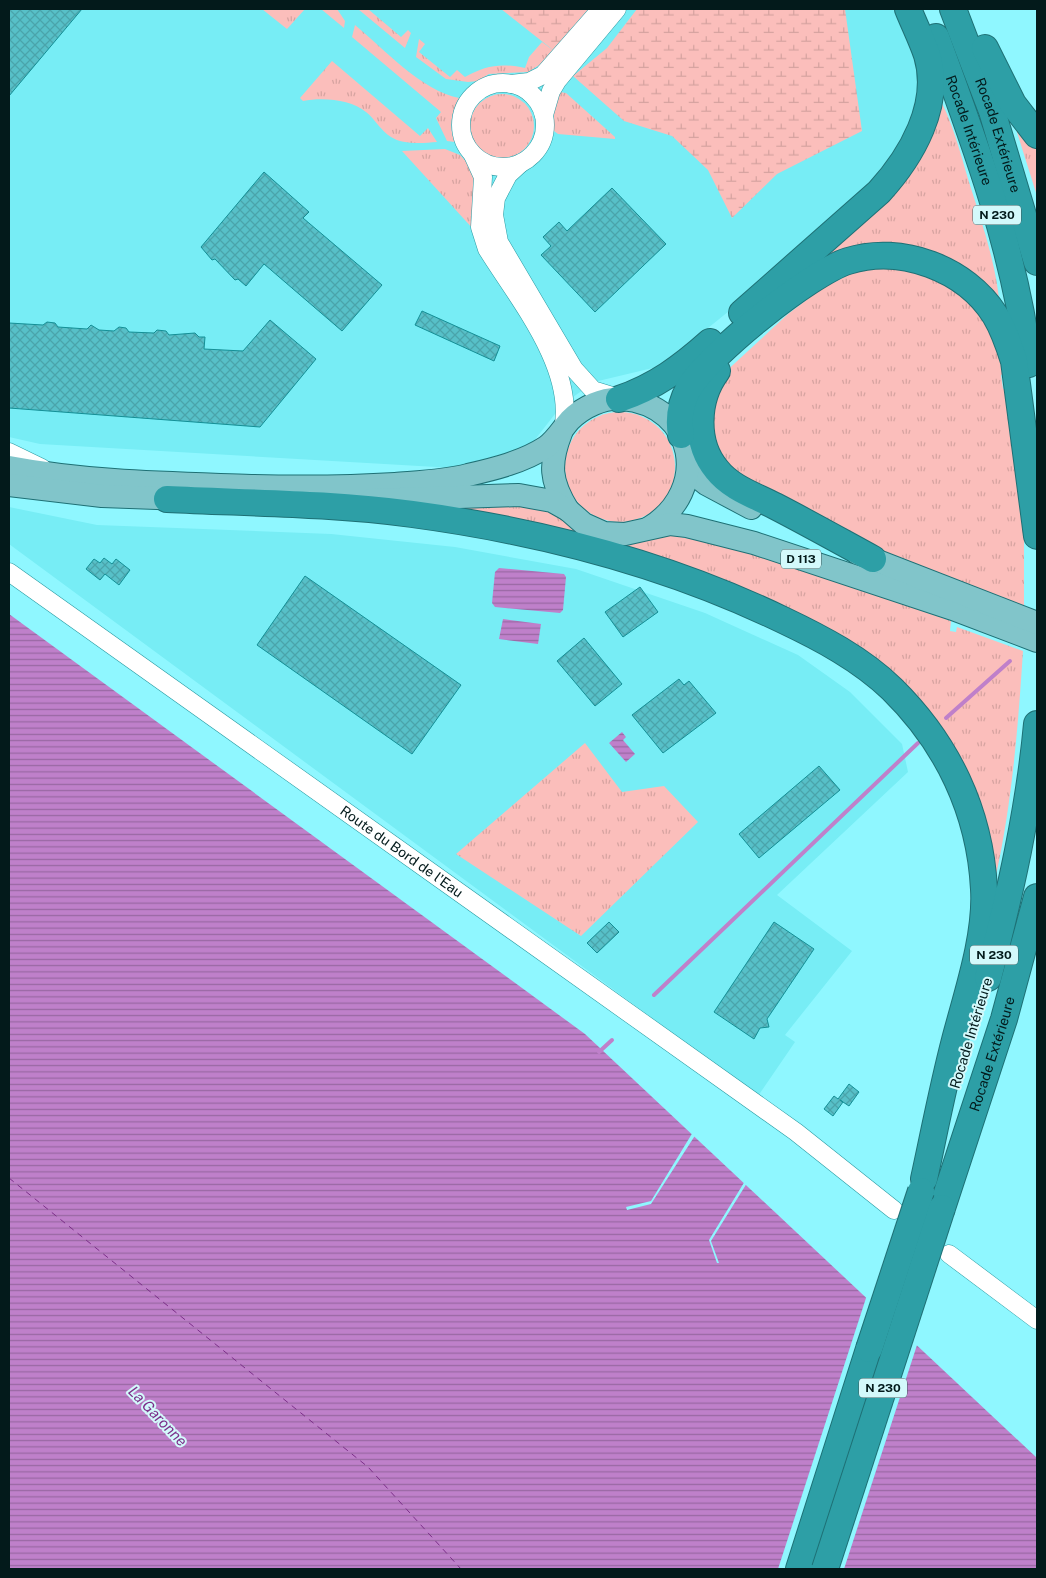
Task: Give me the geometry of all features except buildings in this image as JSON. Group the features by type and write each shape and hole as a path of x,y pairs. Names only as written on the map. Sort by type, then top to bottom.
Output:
{"highway":[{"path":"619,398 656,383 692,358 879,192 898,172 914,146 921,129 929,89 927,56 908,9"},
{"name":"Rocade Intérieure","path":"924,9 967,120 1007,245 1029,359 1037,430"},
{"name":"Rocade Extérieure","path":"953,9 992,111 1037,262"},
{"path":"969,9 1000,80 1013,104 1037,136"},
{"path":"684,447 678,418 682,403 690,387 701,372 762,317 805,285 848,261 867,257 894,256 922,261 943,270 979,295 994,314 1006,336 1014,361 1037,536"},
{"path":"805,285 725,361 711,380 704,395 701,409 702,440 708,456 717,470 727,480 872,559"},
{"path":"167,499 365,508 413,514 524,534 658,568 737,598 810,633 851,657 890,687 917,716 942,750 960,784 974,820 985,892 972,980 954,1042 922,1185"},
{"name":"Rocade Intérieure","path":"922,1185 969,1047 1011,891 1032,780 1037,724"},
{"name":"Rocade Extérieure","path":"944,1201 1004,1019 1037,896"},
{"path":"944,1201 1018,1022 1037,966"},
{"name":"N 230","path":"799,1569 922,1185"},
{"name":"N 230","path":"825,1569 944,1201"}],"main road":[{"path":"9,467 54,474 164,483 314,487 410,482 465,476 496,468 545,448 562,432 572,419 586,408 602,401 619,398 638,401 655,408 670,420 684,447 687,481 679,501 665,518 646,529 625,534 604,533 584,524 568,510 552,501 519,495 363,500 167,499 102,496 9,485"},
{"path":"562,432 554,452 552,473 557,493 568,510"},
{"name":"D 113","path":"684,447 696,476 737,501 872,559 1037,641"},
{"name":"D 113","path":"646,529 670,524 721,534 1037,623"}],"street":[{"path":"562,432 566,412 564,395 552,359 535,325 487,249 482,236 483,177 473,154 464,141 461,129 462,116 466,105 484,87 497,83 529,82 543,75 601,9"},
{"path":"617,9 557,81 551,91 544,115 541,142 533,154 521,162 508,176 496,198 494,215 499,242 574,369 593,390 619,398"},
{"path":"511,84 532,94 544,115"},
{"path":"473,154 494,166 508,166 521,162"},
{"path":"9,452 54,474"},
{"name":"Route du Bord de l'Eau","path":"9,572 796,1132 894,1210"},
{"path":"949,1254 1037,1320"}],"shaded area":[{"path":"9,9 900,9 923,61 922,113 883,171 760,286 661,366 594,382 562,405 530,446 454,468 40,444 9,437"},
{"path":"9,507 97,525 331,534 455,547 576,569 705,613 798,655 850,692 902,744 908,772 777,895 852,951 785,1035 795,1042 758,1096 9,544"}],"green space":[{"path":"262,9 305,9 287,29"},
{"path":"321,9 337,9 345,21 344,28"},
{"path":"358,9 368,9 401,37 408,30 411,33 405,48"},
{"path":"501,9 589,9 553,50"},
{"path":"637,9 845,9 862,131 777,174 732,218 708,170 672,136 624,121 573,76 607,48"},
{"path":"355,25 417,78 445,94 459,98 454,108 452,120 455,142 447,141 436,118 441,112 352,37"},
{"path":"419,39 425,44 419,52 450,77 457,70 465,77 494,66 525,68 529,57 542,42 553,50 541,64 528,72 489,74 478,81 468,82 446,79 416,57"},
{"path":"332,61 420,136 428,128 437,142 413,143 396,140 384,132 366,112 353,104 327,99 303,101 300,98"},
{"path":"560,92 566,93 615,139 558,134 554,131 553,96"},
{"path":"936,92 947,113 984,229 996,277 1000,309 953,265 810,267 843,235"},
{"path":"502,94 520,100 528,108 534,126 528,144 520,152 502,158 484,152 476,144 470,126 476,108 484,100"},
{"path":"1011,113 1037,145 1037,196"},
{"path":"445,149 460,155 476,172 474,230 402,151"},
{"path":"901,267 950,283 990,325 1007,373 1001,375 1003,389 1010,387 1024,513 1024,606 874,548 724,472 707,401 722,375 788,314 821,289 858,270"},
{"path":"620,412 641,416 659,428 671,446 675,467 671,488 659,506 641,518 620,522 599,518 581,506 569,488 565,467 569,446 581,428 599,416"},
{"path":"507,502 755,552 951,621 950,631 956,632 957,627 1023,651 1010,794 995,880 974,798 834,639 428,510"},
{"path":"585,743 622,792 664,786 698,822 581,936 456,854"}],"water":[{"path":"499,568 564,574 566,577 563,610 560,613 495,607 492,603 495,572"},
{"name":"La Garonne","path":"9,614 585,1034 1037,1458 1037,1569 9,1569"},
{"path":"503,619 541,624 538,644 499,639"},
{"path":"622,732 626,737 623,740 635,754 626,762 609,743"}],"pier":[{"path":"693,1132 696,1134 651,1204 627,1210 626,1207 651,1201"},
{"path":"745,1181 747,1183 711,1241 719,1263 717,1263 709,1240"},
{"path":"867,1295 918,1342 844,1569 778,1569"}],"waterway":[{"path":"946,718 1010,661"},
{"path":"654,995 918,743"},
{"path":"599,1052 612,1040"}],"ferry route":[{"path":"9,1178 368,1467 461,1569"}]}
